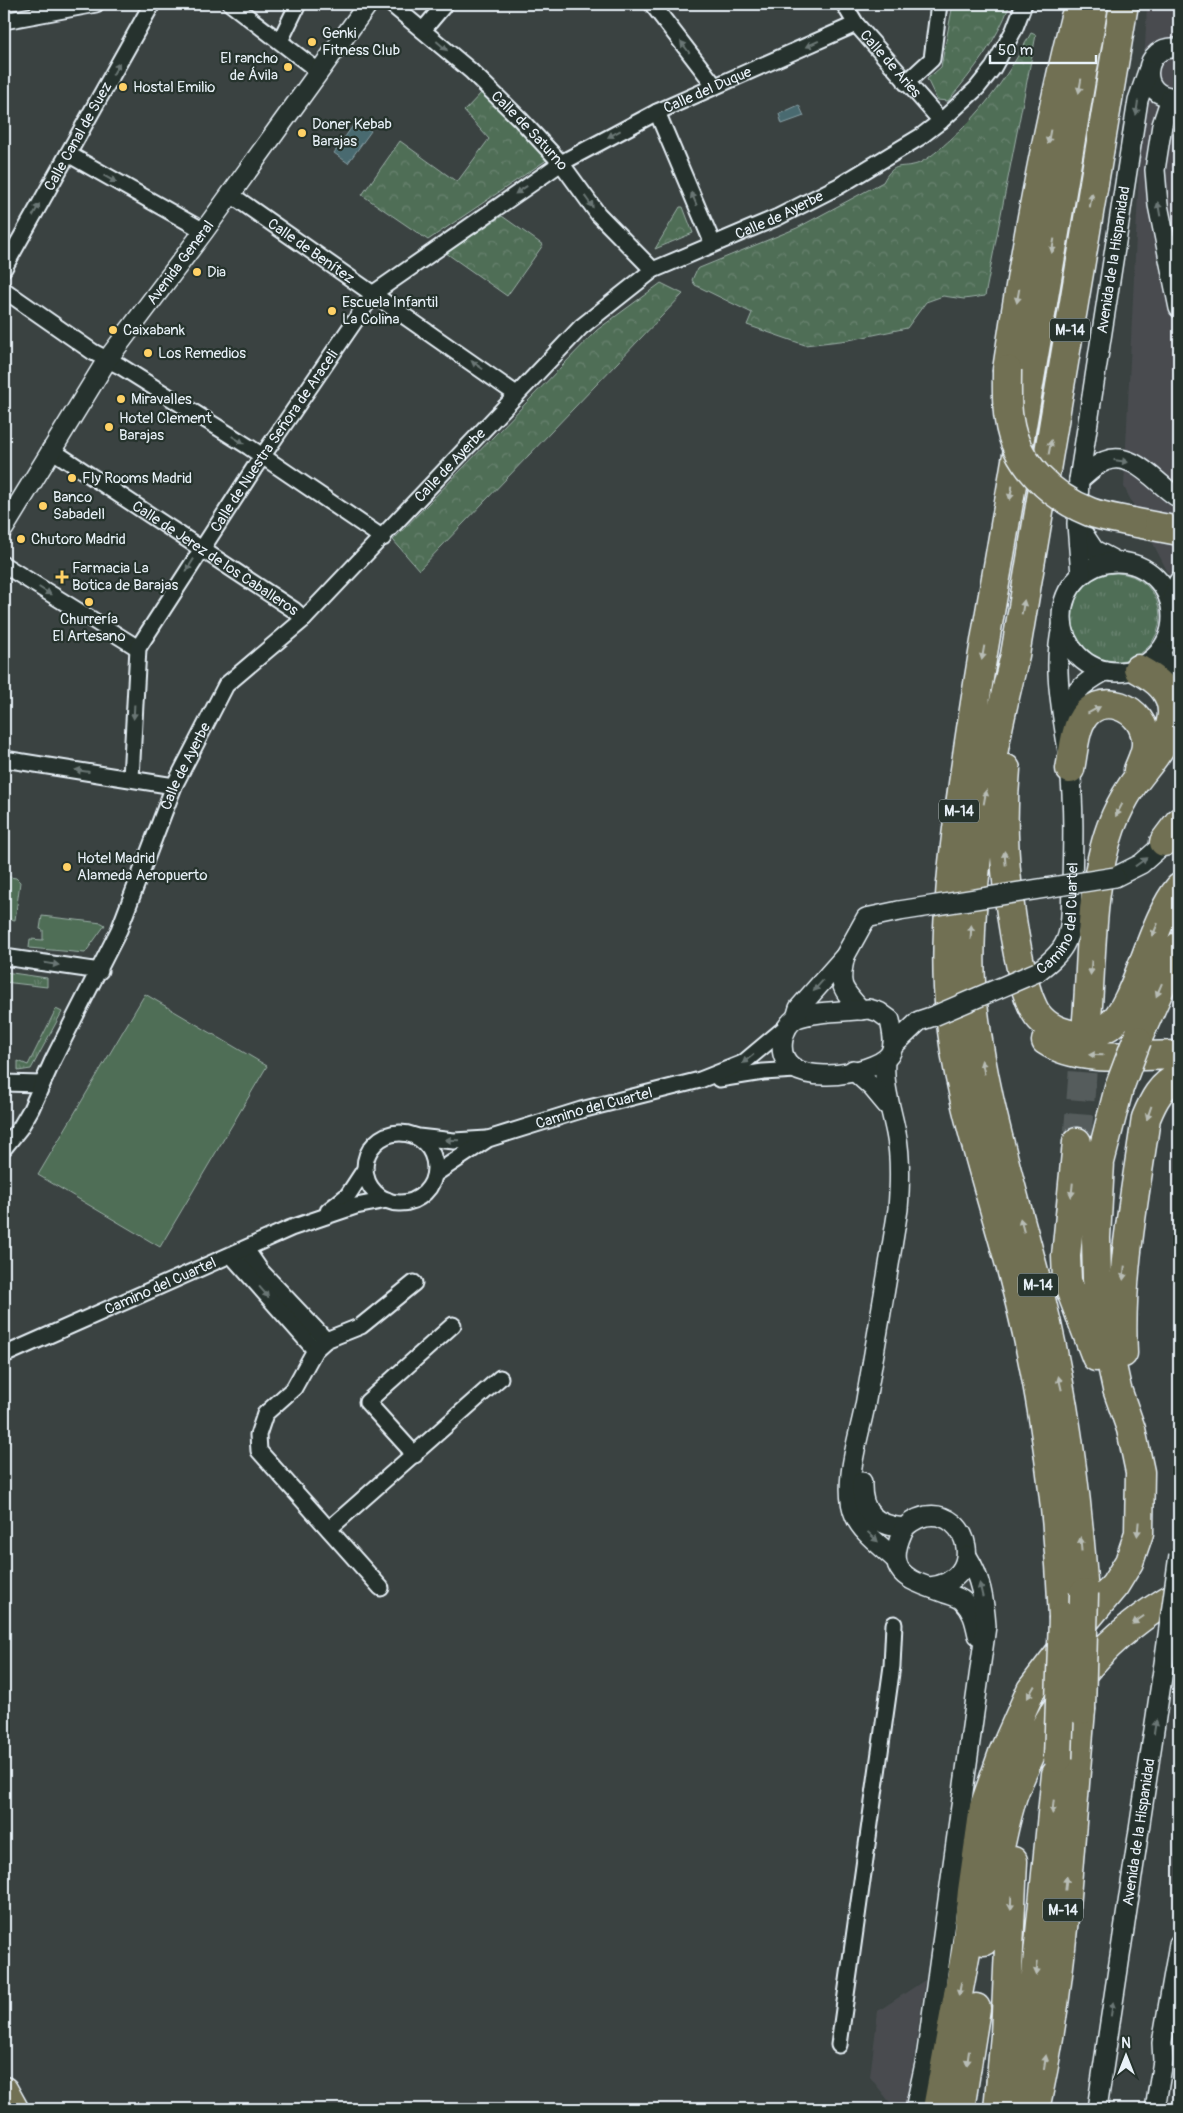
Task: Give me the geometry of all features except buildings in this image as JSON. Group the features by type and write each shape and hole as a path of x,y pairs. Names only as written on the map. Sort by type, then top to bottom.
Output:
{"highway":[{"path":"1078,4 1059,84 1017,305 1007,370 1009,422 1024,459 1039,478 1072,503 1091,512 1179,531"},
{"name":"M-14","path":"1014,2109 1020,2085 1034,1994 1045,1755 1063,1617 1059,1533 1042,1398 1014,1279 966,1101 955,1048 948,991 947,930 953,855 972,713 1094,4"},
{"name":"M-14","path":"1035,2109 1045,2068 1056,1995 1081,1710 1084,1593 1079,1518 1062,1392 1040,1296 992,1112 978,1044 971,981 970,934 977,845 998,721 1015,655 1124,4"},
{"path":"1015,655 1003,802 1004,852 1010,907 1026,989 1032,1007 1044,1023 1056,1031 1072,1035 1088,1035 1110,1025 1119,1015 1127,1001 1160,918 1179,888"},
{"path":"1132,786 1155,758 1174,730 1168,695 1155,679 1138,669"},
{"path":"1070,769 1079,724 1085,715 1094,708 1118,705 1128,709 1137,717 1145,732 1146,744 1144,755 1132,786 1112,825 1099,862 1087,1019"},
{"path":"1010,907 1006,938 1014,993 1032,1027 1044,1040 1058,1049 1075,1054 1179,1055"},
{"path":"1131,1429 1117,1389 1103,1324 1097,1279 1096,1238 1100,1162 1119,1088 1137,1040 1179,946"},
{"path":"937,2109 966,1951 984,1807 1003,1753 1031,1690 1069,1640 1115,1585 1129,1562 1139,1532 1140,1472 1131,1429 1123,1366 1121,1320 1124,1274 1146,1118 1154,1100 1164,1087 1179,1077"},
{"path":"1077,1142 1066,1256 1067,1281 1100,1368 1139,1496"},
{"path":"998,2109 1005,2035 1012,1870 1018,1812 1045,1755 1051,1716 1074,1682 1102,1652 1132,1625 1179,1594"},
{"path":"984,1940 988,1866 1003,1753"},
{"path":"960,2109 984,1940 1011,1800 1045,1755"},
{"path":"4,2091 14,2109"}],"street":[{"path":"4,21 96,4"},
{"path":"231,4 318,70"},
{"path":"280,41 298,4"},
{"name":"Avenida General","path":"5,525 50,449 107,360 204,231 318,70 368,4"},
{"name":"Calle de Saturno","path":"391,4 424,30 478,78 561,163 598,214 653,270"},
{"path":"424,30 445,4"},
{"path":"652,4 715,86"},
{"name":"Calle de Aries","path":"844,4 856,24 941,121"},
{"path":"906,83 932,59 939,4"},
{"name":"Calle de Ayerbe","path":"4,1148 32,1109 41,1084 100,971 119,930 174,786 226,685 304,619 581,327 653,270 778,217 840,186 920,137 941,121 977,88 993,68 1014,30 1024,4"},
{"name":"Calle Canal de Suez","path":"4,268 68,154 146,7"},
{"name":"Calle del Duque","path":"561,163 657,112 856,24"},
{"name":"Avenida de la Hispanidad","path":"1081,574 1077,524 1079,480 1138,100 1150,62 1156,54 1165,49 1179,49"},
{"path":"1148,72 1153,88 1173,98 1162,125 1155,170 1158,205 1179,308"},
{"name":"Avenida de la Hispanidad","path":"1132,146 1173,98"},
{"path":"657,112 713,244"},
{"path":"68,154 204,231"},
{"name":"Calle de Nuestra Señora de Araceli","path":"131,778 138,648 262,456 374,293 561,163"},
{"name":"Calle de Benítez","path":"230,194 516,394"},
{"path":"4,240 22,236"},
{"path":"4,290 107,360 120,366 262,456 376,531 382,538"},
{"name":"Calle de Jerez de los Caballeros","path":"50,449 294,610 304,619"},
{"path":"1079,480 1105,461 1118,459 1138,466 1179,498"},
{"path":"1077,524 1094,550 1116,561 1134,564 1150,572 1163,586 1171,602 1173,620 1169,637 1160,652 1150,662 1138,669 1121,672 1105,671 1089,665 1077,656 1067,642 1062,627 1061,612 1064,598 1071,585 1081,574 1097,565 1116,561"},
{"path":"4,565 138,648"},
{"path":"1171,602 1179,581"},
{"name":"Camino del Cuartel","path":"889,1054 926,1019 1037,972 1052,960 1064,945 1070,924 1074,824 1066,732 1058,693 1056,651 1062,627"},
{"path":"1160,652 1165,667 1179,685"},
{"name":"Camino del Cuartel","path":"1066,732 1070,702 1078,688 1105,671"},
{"path":"4,759 174,786"},
{"path":"889,1054 872,1067 810,1075 796,1070 782,1055 791,1023 799,1008 845,956 866,918 899,911 1114,877 1141,864 1174,831"},
{"path":"845,956 840,978 841,985 861,1010"},
{"path":"4,957 100,971"},
{"path":"791,1023 869,1009 879,1012 890,1020 889,1054 884,1083 897,1134 900,1183 898,1209 850,1489 854,1515 862,1527 896,1560"},
{"name":"Camino del Cuartel","path":"890,1020 926,1019"},
{"name":"Camino del Cuartel","path":"416,1136 454,1141 488,1139 581,1110 700,1080 743,1063 791,1023"},
{"name":"Camino del Cuartel","path":"700,1080 796,1070"},
{"path":"853,1070 872,1087 890,1110"},
{"path":"4,1083 41,1084"},
{"path":"404,1133 416,1136 432,1152 435,1174 428,1189 420,1196 400,1203 386,1200 371,1187 365,1168 369,1151 381,1138 392,1134 404,1133"},
{"name":"Camino del Cuartel","path":"435,1174 488,1139"},
{"name":"Camino del Cuartel","path":"319,1218 348,1195 365,1168"},
{"name":"Camino del Cuartel","path":"4,1355 319,1218 356,1206 386,1200"},
{"path":"246,1249 261,1271 321,1345"},
{"path":"232,1256 321,1345"},
{"path":"381,1588 260,1450 258,1435 265,1414 294,1388 321,1345 361,1326 414,1283"},
{"path":"416,1455 367,1402 453,1325"},
{"path":"329,1529 416,1455 500,1378"},
{"path":"862,1427 862,1486 870,1516 878,1522 889,1526 904,1528"},
{"path":"930,1588 942,1586 956,1577 964,1567 967,1556 966,1543 961,1532 953,1523 939,1517 926,1516 911,1522 904,1528 895,1547 896,1560 901,1571 909,1580 930,1588 961,1599 974,1614 983,1656"},
{"name":"Avenida de la Hispanidad","path":"1097,2109 1179,1555"},
{"path":"915,2109 926,2059 986,1626 983,1596 977,1573 967,1556"},
{"path":"839,2046 892,1666 894,1624"},
{"path":"1144,2109 1162,2043 1179,1944"},
{"path":"1155,2109 1163,2061 1162,2043"}],"shaded area":[{"path":"1147,4 1179,4 1179,594 1124,487"},
{"path":"925,1980 907,2109 895,2109 870,2077 878,2011"}],"green space":[{"path":"953,4 1010,4 998,31 975,67 948,101 937,100 927,79 941,67"},
{"path":"1031,33 1036,35 985,296 964,299 943,296 926,302 907,328 849,340 805,345 747,325 752,313 695,285 692,280 697,269 797,228 883,182 894,168 917,164 930,156 964,127 986,103"},
{"path":"484,90 551,157 428,240 362,195 400,141 457,182 489,139 464,111"},
{"path":"680,207 683,207 693,233 655,249"},
{"path":"502,216 543,245 507,296 446,253"},
{"path":"661,283 683,294 419,570 393,540 597,330"},
{"path":"1116,573 1133,576 1141,580 1153,592 1157,600 1160,617 1157,634 1153,642 1141,654 1133,658 1116,661 1099,658 1091,654 1079,642 1075,634 1072,617 1075,600 1079,592 1091,580 1099,576"},
{"path":"4,876 16,878 20,882 15,920 4,918"},
{"path":"42,916 102,923 105,925 85,953 29,948 30,939 43,940 43,930 40,929"},
{"path":"5,972 47,978 47,987 4,982"},
{"path":"145,994 267,1066 160,1247 38,1175"},
{"path":"56,1009 62,1012 31,1069 18,1071 18,1061 28,1065"}],"water":[{"path":"799,105 804,116 782,124 779,114"},
{"path":"356,121 371,131 348,163 334,153"}],"tunnel":[{"path":"1077,1142 1086,1031"}],"place":[{"name":"Genki Fitness Club","path":"312,42"},
{"name":"El rancho de Ávila","path":"288,67"},
{"name":"Hostal Emilio","path":"123,87"},
{"name":"Doner Kebab Barajas","path":"302,133"},
{"name":"Dia","path":"197,272"},
{"name":"Escuela Infantil La Colina","path":"332,311"},
{"name":"Caixabank","path":"113,330"},
{"name":"Los Remedios","path":"148,353"},
{"name":"Miravalles","path":"121,399"},
{"name":"Hotel Clement Barajas","path":"109,427"},
{"name":"Fly Rooms Madrid","path":"72,478"},
{"name":"Banco Sabadell","path":"43,506"},
{"name":"Chutoro Madrid","path":"21,539"},
{"name":"Farmacia La Botica de Barajas","path":"62,577"},
{"name":"Churrería El Artesano","path":"89,602"},
{"name":"Hotel Madrid Alameda Aeropuerto","path":"67,867"}]}
